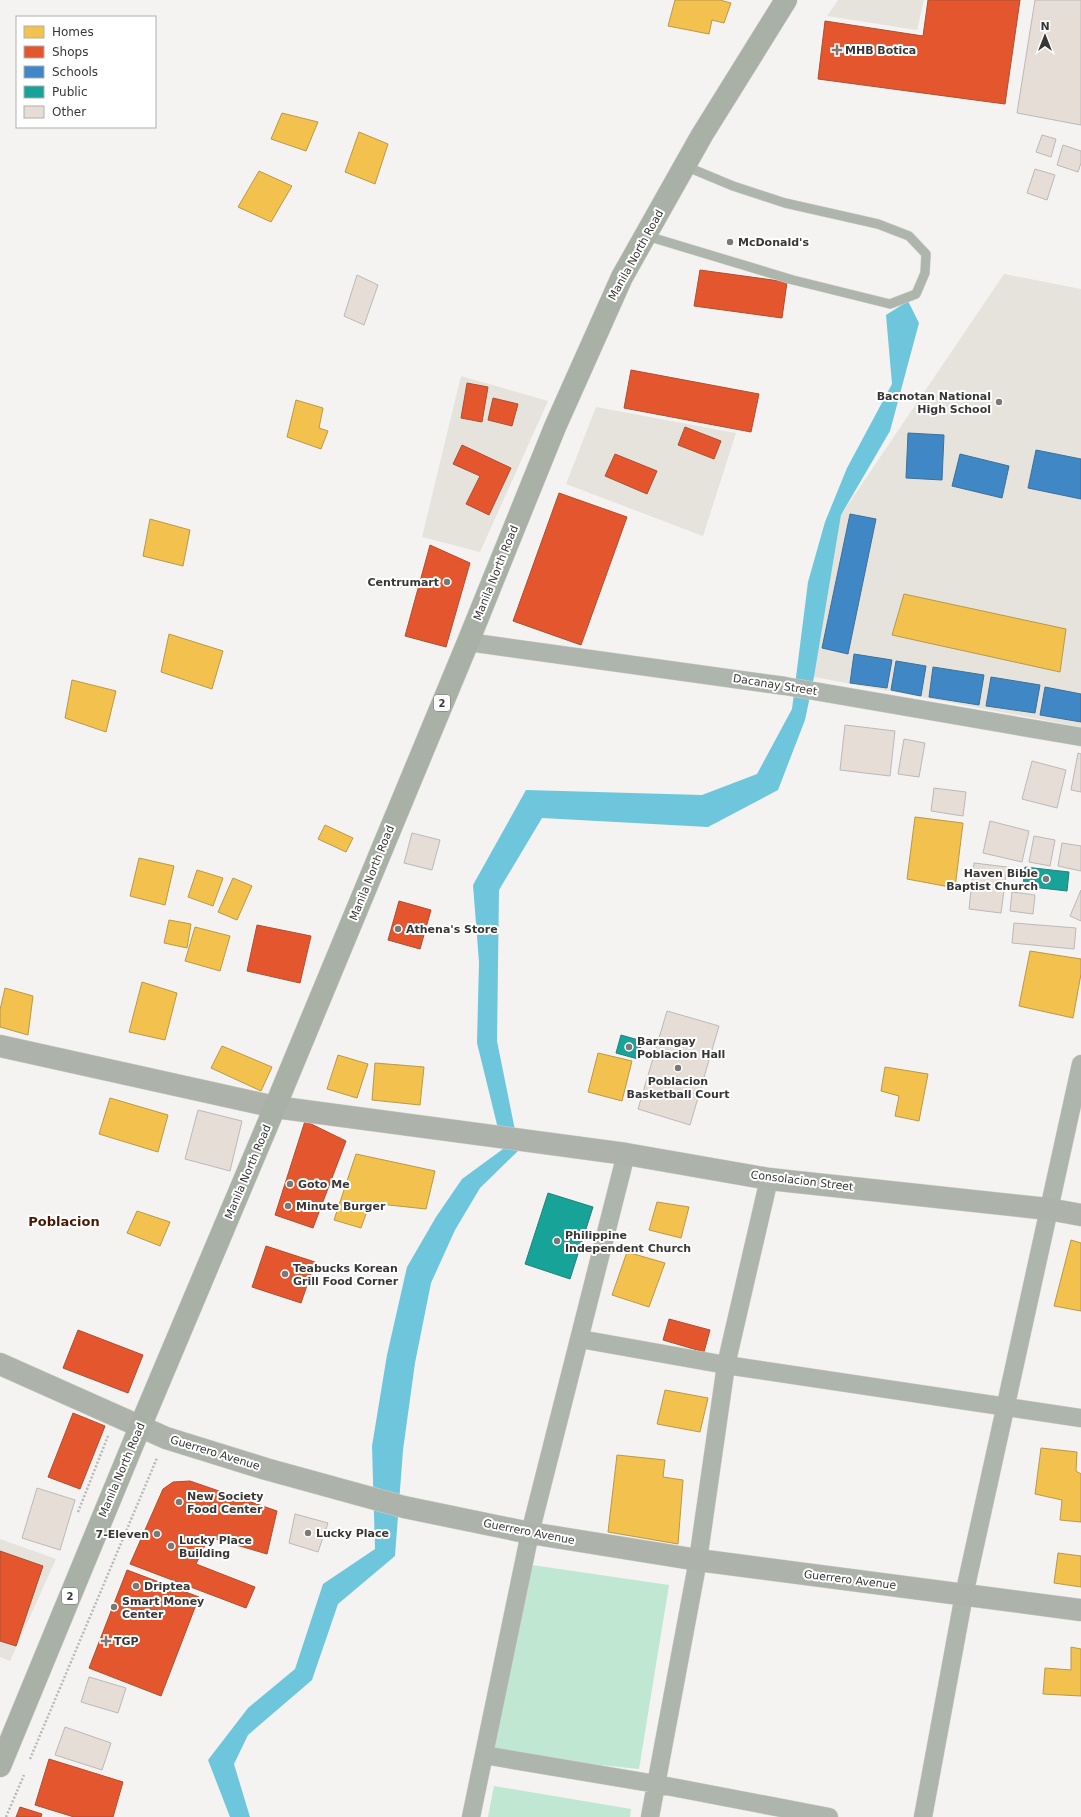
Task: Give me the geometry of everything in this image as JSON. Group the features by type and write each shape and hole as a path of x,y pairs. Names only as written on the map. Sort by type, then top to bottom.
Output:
{"highway":[{"name":"Manila North Road","path":"0,1766 468,642 555,427 622,277 647,236 685,166 786,0"}],"main road":[{"name":"Consolacion Street","path":"0,1046 275,1107 626,1154 769,1179 1048,1209 1081,1215"},
{"name":"Guerrero Avenue","path":"0,1364 166,1438 266,1469 404,1507 530,1533 698,1560 1081,1610"}],"street":[{"name":"Dacanay Street","path":"468,642 785,686 1081,737"},
{"path":"923,1817 964,1595 1081,1064"},
{"path":"471,1817 530,1533 626,1154"},
{"path":"650,1817 698,1560 726,1365 769,1179"},
{"path":"580,1339 726,1365 1081,1418"},
{"path":"484,1754 656,1784 829,1817"}],"lane":[{"path":"647,236 794,280 890,304 916,294 925,274 926,254 909,236 878,224 785,203 733,186 685,166"}],"path":[{"path":"27,1766 166,1438"},
{"path":"6,1817 24,1773"}],"shaded area":[{"path":"838,0 924,0 917,30 827,16"},
{"name":"Bacnotan National High School","path":"1004,274 1081,289 1081,727 814,677 841,515"},
{"path":"461,376 548,401 480,552 422,537"},
{"path":"596,407 736,433 703,536 566,484"},
{"path":"0,1539 56,1559 10,1661 0,1657"}],"green space":[{"path":"532,1565 669,1585 639,1769 493,1754"},
{"path":"494,1786 631,1809 630,1817 488,1817"}],"water":[{"path":"908,301 919,323 890,431 841,515 814,677 805,720 778,790 708,827 542,818 499,890 497,1041 519,1150 480,1188 455,1230 431,1283 415,1363 403,1450 395,1556 338,1604 312,1680 248,1735 234,1764 250,1817 230,1817 208,1760 248,1708 295,1669 323,1584 375,1549 372,1446 387,1355 407,1267 436,1217 462,1179 503,1149 477,1043 479,962 473,885 526,790 702,795 757,774 792,709 808,582 825,522 847,468 892,384 886,315"}],"building: Homes":[{"path":"675,0 720,0 731,3 724,23 712,20 709,34 668,26"},
{"path":"282,113 318,122 306,151 271,139"},
{"path":"359,132 388,144 375,184 345,172"},
{"path":"259,171 292,186 271,222 238,207"},
{"path":"296,400 323,408 319,428 328,431 321,449 287,437"},
{"path":"150,519 190,530 183,566 143,556"},
{"path":"904,594 1066,629 1060,672 892,635"},
{"path":"169,634 223,651 212,689 161,672"},
{"path":"72,680 116,691 106,732 65,718"},
{"path":"915,817 963,823 955,888 907,879"},
{"path":"325,825 353,838 346,852 318,839"},
{"path":"139,858 174,866 165,905 130,896"},
{"path":"197,870 223,878 213,906 188,897"},
{"path":"233,878 252,886 237,920 218,912"},
{"path":"169,920 191,924 187,948 164,943"},
{"path":"195,927 230,936 220,971 185,961"},
{"path":"1030,951 1081,959 1081,974 1073,1018 1019,1006"},
{"path":"142,982 177,993 165,1040 129,1032"},
{"path":"5,988 33,996 28,1035 0,1027 0,1010"},
{"path":"222,1046 272,1067 261,1091 211,1068"},
{"path":"598,1053 632,1061 622,1101 588,1092"},
{"path":"338,1055 368,1064 357,1098 327,1089"},
{"path":"375,1063 424,1067 420,1105 372,1100"},
{"path":"885,1067 928,1074 919,1121 895,1116 899,1096 881,1091"},
{"path":"110,1098 168,1115 158,1152 99,1134"},
{"path":"356,1154 435,1171 426,1209 370,1203 361,1228 334,1220"},
{"path":"657,1202 689,1207 681,1238 649,1230"},
{"path":"137,1211 170,1222 160,1246 127,1233"},
{"path":"1071,1240 1081,1243 1081,1311 1054,1306"},
{"path":"627,1252 665,1263 649,1307 612,1295"},
{"path":"665,1390 708,1398 700,1432 657,1424"},
{"path":"1041,1448 1077,1452 1076,1471 1081,1474 1081,1522 1060,1520 1062,1500 1035,1494"},
{"path":"617,1455 665,1460 663,1477 683,1480 678,1544 608,1532"},
{"path":"1058,1553 1081,1556 1081,1587 1054,1583"},
{"path":"1071,1647 1081,1649 1081,1696 1043,1694 1045,1668 1071,1670"}],"building: Shops":[{"path":"928,0 1020,0 1005,104 818,79 825,21 923,36"},
{"path":"700,270 787,282 782,318 694,306"},
{"path":"631,370 759,394 751,432 624,408"},
{"path":"467,383 488,387 482,422 461,418"},
{"path":"493,398 518,404 512,426 488,420"},
{"path":"685,427 721,441 714,459 678,445"},
{"path":"462,445 511,468 489,515 466,504 480,476 453,464"},
{"path":"615,454 657,471 647,494 605,476"},
{"path":"559,493 627,517 581,645 513,621"},
{"path":"430,545 470,563 446,647 405,636"},
{"path":"399,901 431,910 420,949 388,940"},
{"path":"257,925 311,936 300,983 247,971"},
{"path":"305,1121 346,1141 313,1228 275,1215"},
{"path":"266,1246 315,1262 301,1303 252,1287"},
{"path":"669,1319 710,1330 704,1352 663,1340"},
{"path":"78,1330 143,1355 128,1393 63,1368"},
{"path":"73,1413 105,1426 80,1489 48,1477"},
{"name":"Lucky Place Building","path":"190,1481 277,1511 267,1554 209,1537 196,1564 255,1587 246,1608 130,1564 163,1489 173,1482"},
{"path":"0,1551 43,1566 16,1646 0,1641"},
{"path":"127,1570 199,1597 161,1696 89,1668"},
{"path":"49,1759 123,1782 113,1817 74,1817 35,1805"},
{"path":"20,1807 42,1814 41,1817 16,1817"}],"building: Schools":[{"path":"908,433 944,435 942,480 906,478"},
{"path":"1036,450 1081,459 1081,499 1028,488"},
{"path":"960,454 1009,466 1002,498 952,486"},
{"path":"850,514 876,519 848,654 822,648"},
{"path":"854,654 892,660 887,688 850,683"},
{"path":"896,661 926,666 921,696 891,690"},
{"path":"933,667 984,675 979,705 929,697"},
{"path":"991,677 1040,685 1035,713 986,706"},
{"path":"1045,687 1081,694 1081,722 1040,715"}],"building: Public":[{"name":"Haven Bible Baptist Church","path":"1025,867 1069,872 1067,891 1023,886"},
{"name":"Barangay Poblacion Hall","path":"621,1035 642,1041 638,1059 616,1053"},
{"name":"Philippine Independent Church","path":"548,1193 593,1207 570,1279 525,1264"}],"building: Other":[{"path":"1035,0 1081,0 1081,125 1017,113"},
{"path":"1042,135 1056,139 1051,157 1036,152"},
{"path":"1063,145 1081,151 1081,163 1078,172 1057,165"},
{"path":"1035,169 1055,175 1047,200 1027,193"},
{"path":"357,275 378,285 364,325 344,316"},
{"path":"845,725 895,731 890,776 840,770"},
{"path":"904,739 925,743 919,777 898,774"},
{"path":"1078,753 1081,754 1081,792 1071,790"},
{"path":"1032,761 1066,770 1057,808 1022,799"},
{"path":"934,788 966,792 963,816 931,811"},
{"path":"990,821 1029,831 1022,862 983,853"},
{"path":"412,833 440,840 432,870 404,863"},
{"path":"1034,836 1055,840 1050,866 1029,862"},
{"path":"1062,843 1081,846 1081,871 1058,866"},
{"path":"974,863 1007,867 1001,913 969,909"},
{"path":"1081,890 1081,921 1070,916"},
{"path":"1012,892 1035,895 1033,914 1010,911"},
{"path":"1014,923 1076,928 1074,949 1012,943"},
{"name":"Poblacion Basketball Court","path":"667,1011 719,1026 690,1125 638,1109"},
{"path":"198,1110 242,1121 230,1171 185,1159"},
{"path":"37,1488 75,1500 60,1550 22,1538"},
{"name":"Lucky Place","path":"295,1514 328,1523 318,1552 289,1543"},
{"path":"89,1677 126,1688 118,1713 81,1702"},
{"path":"65,1727 111,1743 102,1770 55,1755"}],"place":[{"name":"MHB Botica","path":"837,50"},
{"name":"McDonald's","path":"730,242"},
{"name":"Bacnotan National High School","path":"999,402"},
{"name":"Centrumart","path":"447,582"},
{"name":"Haven Bible Baptist Church","path":"1046,879"},
{"name":"Athena's Store","path":"398,929"},
{"name":"Barangay Poblacion Hall","path":"629,1047"},
{"name":"Poblacion Basketball Court","path":"678,1068"},
{"name":"Goto Me","path":"290,1184"},
{"name":"Minute Burger","path":"288,1206"},
{"name":"Philippine Independent Church","path":"557,1241"},
{"name":"Teabucks Korean Grill Food Corner","path":"285,1274"},
{"name":"New Society Food Center","path":"179,1502"},
{"name":"Lucky Place","path":"308,1533"},
{"name":"7-Eleven","path":"157,1534"},
{"name":"Lucky Place Building","path":"171,1546"},
{"name":"Driptea","path":"136,1586"},
{"name":"Smart Money Center","path":"114,1607"},
{"name":"TGP","path":"106,1641"}],"district":[{"name":"Poblacion","path":"64,1221"}]}
